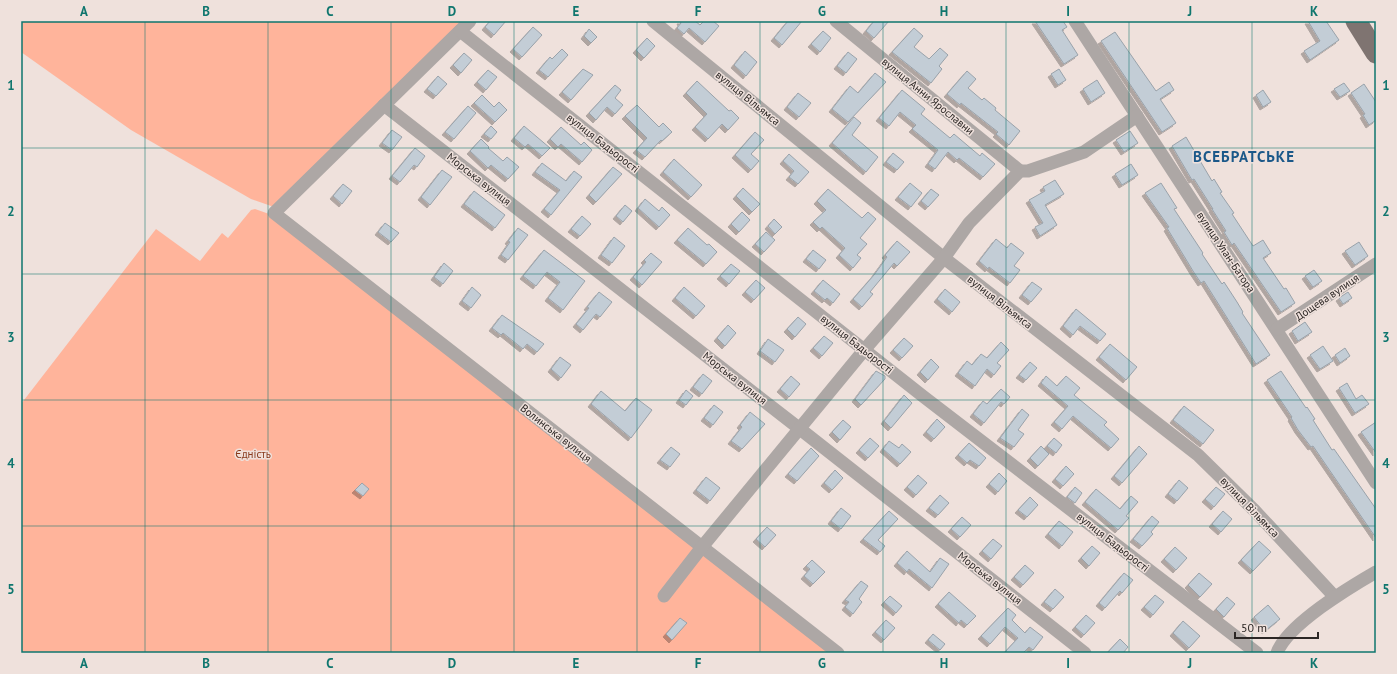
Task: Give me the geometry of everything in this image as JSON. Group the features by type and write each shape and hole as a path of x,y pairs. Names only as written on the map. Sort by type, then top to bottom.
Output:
{"main road":[{"path":"1356,21 1376,53"}],"street":[{"path":"384,105 470,21"},
{"name":"вулиця Вільямса","path":"653,21 944,258 1198,455 1255,512 1334,596"},
{"name":"вулиця Анни Ярославни","path":"836,21 1020,171"},
{"name":"вулиця Улан-Батора","path":"1074,21 1277,329 1376,483"},
{"name":"вулиця Бадьорості","path":"460,31 924,397 1257,653"},
{"name":"Волинська вулиця","path":"384,105 274,213 838,653"},
{"name":"Морська вулиця","path":"384,105 1085,653"},
{"path":"664,596 702,547 865,349 944,258 969,223 1020,171 1028,171 1084,152 1137,116"},
{"name":"Дощева вулиця","path":"1277,329 1376,264"},
{"path":"1277,653 1279,648 1290,635 1334,596 1376,572"}],"green space":[{"path":"21,21 465,21 274,207 251,199 131,130 21,52"},
{"name":"Єдність","path":"255,209 272,215 832,653 21,653 21,404 156,229 200,261 222,233 228,238 251,210"}],"building":[{"path":"490,21 506,21 494,35 485,27"},
{"path":"680,21 695,21 700,25 704,21 713,21 719,26 705,42 689,28 684,34 677,28 681,23"},
{"path":"788,21 802,21 782,45 774,38"},
{"path":"874,21 889,21 874,38 866,31"},
{"path":"1035,21 1063,21 1067,27 1062,30 1078,55 1064,64"},
{"path":"1308,21 1326,21 1339,40 1310,60 1304,51 1320,41"},
{"path":"533,27 542,35 522,57 513,49"},
{"path":"914,28 923,36 914,47 929,59 940,48 948,55 939,66 942,69 931,83 892,52"},
{"path":"589,29 597,37 591,43 584,36"},
{"path":"823,31 831,38 820,52 811,44"},
{"path":"1115,32 1156,91 1169,82 1174,90 1160,99 1176,123 1162,132 1101,41"},
{"path":"647,38 655,46 644,58 636,50"},
{"path":"562,49 568,55 548,77 539,70 550,57 552,59"},
{"path":"745,51 757,62 746,76 734,65"},
{"path":"848,52 857,59 846,73 837,66"},
{"path":"464,53 472,60 461,73 453,65"},
{"path":"583,69 593,75 571,100 562,92"},
{"path":"1059,69 1066,80 1058,85 1051,74"},
{"path":"488,70 497,77 486,90 477,82"},
{"path":"967,71 976,79 968,88 982,100 984,98 996,108 995,110 1020,131 1009,145 996,134 998,132 947,94"},
{"path":"875,73 886,82 848,122 832,109 850,86 858,93"},
{"path":"438,76 447,84 436,96 427,89"},
{"path":"1097,80 1105,93 1091,102 1083,89"},
{"path":"697,81 729,111 731,110 739,118 728,130 722,124 708,139 695,127 707,114 686,93"},
{"path":"1344,83 1350,91 1340,97 1334,89"},
{"path":"1364,84 1376,102 1376,120 1369,125 1363,115 1365,114 1351,93"},
{"path":"615,85 621,90 615,98 623,105 615,114 607,107 596,120 589,113"},
{"path":"902,90 925,109 921,114 950,138 954,134 980,156 982,153 995,164 983,177 959,158 957,160 948,152 935,169 928,164 938,150 912,129 916,125 900,112 889,126 879,118"},
{"path":"1263,90 1271,102 1263,107 1256,95"},
{"path":"798,93 811,103 799,117 787,107"},
{"path":"482,95 494,107 499,102 507,110 495,122 474,103"},
{"path":"637,105 659,127 663,123 672,132 662,141 661,140 645,157 636,150 647,138 625,116"},
{"path":"468,106 476,113 454,139 445,132"},
{"path":"854,117 861,123 852,135 878,157 866,172 832,143"},
{"path":"491,126 497,132 491,139 484,134"},
{"path":"524,126 550,148 542,156 528,144 525,147 514,138"},
{"path":"561,127 581,145 584,142 592,150 582,162 561,144 558,147 550,139"},
{"path":"392,130 402,137 392,150 382,143"},
{"path":"1130,131 1138,143 1124,152 1116,140"},
{"path":"755,132 764,140 751,154 759,161 751,170 735,155"},
{"path":"1186,137 1212,181 1214,179 1222,192 1220,193 1234,213 1232,214 1253,246 1263,240 1271,253 1263,258 1284,289 1286,288 1295,303 1281,312 1234,243 1232,245 1224,232 1226,231 1213,209 1194,179 1192,180 1172,146"},
{"path":"481,139 489,147 488,148 503,161 507,157 519,167 508,179 491,165 488,168 470,151"},
{"path":"415,148 425,156 417,167 414,165 400,182 392,176"},
{"path":"893,153 904,162 897,170 886,162"},
{"path":"789,154 809,172 798,184 789,177 794,171 783,161"},
{"path":"674,159 702,185 691,197 663,172"},
{"path":"542,163 566,181 574,171 582,177 551,215 544,209 560,190 535,172"},
{"path":"1131,164 1138,175 1122,185 1115,174"},
{"path":"613,167 622,174 596,202 589,195"},
{"path":"442,170 452,177 430,205 421,197"},
{"path":"1055,180 1064,194 1045,205 1057,225 1040,236 1035,227 1043,223 1029,200 1045,191 1043,187"},
{"path":"910,183 922,193 911,207 898,197"},
{"path":"1161,183 1177,208 1174,209 1203,253 1202,254 1222,284 1224,282 1243,312 1242,313 1270,355 1256,364 1204,281 1201,283 1193,271 1167,228 1169,227 1145,193"},
{"path":"343,184 352,191 342,204 333,196"},
{"path":"743,188 760,204 752,212 736,196"},
{"path":"828,189 862,218 868,212 876,219 860,238 867,244 857,255 861,258 853,268 839,255 845,248 822,227 820,229 813,222 826,210 817,201"},
{"path":"931,189 939,195 928,207 921,201"},
{"path":"474,191 505,215 495,228 464,204"},
{"path":"645,199 659,211 662,207 670,215 659,227 638,208"},
{"path":"625,205 632,211 623,222 616,216"},
{"path":"742,212 750,220 739,232 731,224"},
{"path":"582,216 591,224 580,236 571,229"},
{"path":"774,219 782,227 775,234 768,226"},
{"path":"385,223 399,233 391,242 378,232"},
{"path":"518,228 528,235 508,260 501,255 510,242 508,241"},
{"path":"688,228 717,252 706,264 677,240"},
{"path":"766,232 775,240 764,252 755,244"},
{"path":"614,237 625,246 612,263 601,255"},
{"path":"996,239 1007,248 1011,243 1024,253 1014,266 1020,270 1010,283 989,267 988,269 979,261"},
{"path":"897,241 910,252 897,266 894,263 870,292 873,294 862,307 853,299 874,275 887,257 885,255"},
{"path":"1359,242 1368,256 1355,265 1345,251"},
{"path":"544,250 585,281 563,310 548,298 560,282 547,272 536,286 523,276"},
{"path":"813,250 826,260 819,269 806,259"},
{"path":"651,253 662,262 642,285 633,277 646,262 644,260"},
{"path":"444,263 453,271 443,284 434,277"},
{"path":"731,264 740,271 729,284 720,276"},
{"path":"1314,270 1322,281 1313,287 1305,276"},
{"path":"756,280 765,288 754,300 745,292"},
{"path":"823,280 840,294 833,303 827,298 825,300 814,291"},
{"path":"1032,282 1042,289 1031,302 1022,295"},
{"path":"472,287 481,295 471,308 462,301"},
{"path":"684,287 705,306 696,316 675,298"},
{"path":"945,289 960,302 952,312 937,299"},
{"path":"599,292 612,302 600,317 596,314 583,330 576,324 589,308 587,307"},
{"path":"1348,292 1352,298 1343,304 1339,298"},
{"path":"1076,309 1106,334 1100,341 1080,326 1073,335 1063,326"},
{"path":"502,315 544,344 537,352 527,344 523,349 503,333 501,335 492,328"},
{"path":"798,317 806,324 795,337 787,329"},
{"path":"1305,322 1312,332 1298,341 1292,331"},
{"path":"728,325 736,333 725,346 717,338"},
{"path":"824,336 833,343 822,356 813,348"},
{"path":"904,338 913,346 902,358 893,350"},
{"path":"768,339 784,350 775,362 760,351"},
{"path":"1001,342 1009,350 997,363 1001,366 994,375 987,369 975,386 958,373 967,361 972,365 981,354 987,358"},
{"path":"1110,344 1137,367 1126,380 1099,357"},
{"path":"1323,346 1333,361 1320,369 1310,355"},
{"path":"1345,348 1350,356 1340,363 1335,355"},
{"path":"560,357 571,365 561,378 551,369"},
{"path":"931,359 939,367 928,380 920,372"},
{"path":"1030,362 1037,368 1026,380 1019,375"},
{"path":"876,371 885,376 885,379 861,405 855,399"},
{"path":"1281,371 1315,419 1313,420 1332,450 1334,449 1376,509 1376,538 1313,446 1311,447 1298,430 1291,418 1292,417 1267,380"},
{"path":"703,374 712,381 702,394 693,387"},
{"path":"791,376 800,384 789,397 780,389"},
{"path":"1046,376 1057,386 1066,376 1080,388 1074,395 1107,422 1104,425 1119,439 1111,448 1073,416 1062,429 1054,422 1068,406 1041,383"},
{"path":"1347,383 1356,399 1362,395 1369,404 1355,413 1339,388"},
{"path":"1001,389 1010,397 1004,404 1001,402 984,423 973,414 983,401 987,404"},
{"path":"686,390 693,396 686,405 679,400"},
{"path":"601,391 625,411 636,398 652,410 631,438 591,404"},
{"path":"904,395 912,403 891,428 884,421"},
{"path":"714,405 723,412 713,425 704,418"},
{"path":"1184,406 1214,430 1203,444 1173,420"},
{"path":"1022,409 1029,415 1018,430 1024,434 1014,447 1000,438"},
{"path":"750,412 765,424 742,449 731,441 742,427 740,425"},
{"path":"937,419 945,427 934,439 926,432"},
{"path":"843,420 851,427 840,440 832,432"},
{"path":"1376,422 1376,453 1361,432"},
{"path":"870,438 879,446 868,458 859,450"},
{"path":"1054,438 1062,445 1056,453 1047,446"},
{"path":"889,441 899,448 902,444 911,452 900,464 883,449"},
{"path":"969,443 986,458 979,466 970,460 967,463 958,455"},
{"path":"1041,446 1049,454 1038,466 1030,458"},
{"path":"1139,446 1147,454 1122,483 1114,476"},
{"path":"671,447 680,454 670,467 660,460"},
{"path":"811,448 819,456 797,481 788,474"},
{"path":"1066,466 1074,474 1063,486 1055,479"},
{"path":"835,470 843,478 832,490 824,483"},
{"path":"999,473 1007,481 998,492 989,484"},
{"path":"918,475 927,483 916,495 907,487"},
{"path":"706,477 720,488 710,501 696,490"},
{"path":"1179,480 1188,488 1177,501 1168,494"},
{"path":"362,483 369,489 363,496 355,490"},
{"path":"1075,487 1082,493 1075,503 1067,497"},
{"path":"1216,487 1225,494 1214,507 1205,499"},
{"path":"1096,489 1120,509 1131,496 1138,502 1126,516 1129,518 1118,530 1085,502"},
{"path":"940,495 949,503 938,515 929,508"},
{"path":"1030,497 1038,505 1027,517 1018,510"},
{"path":"841,508 851,516 841,529 831,521"},
{"path":"889,511 898,519 878,540 885,546 880,552 863,539"},
{"path":"1223,511 1232,519 1221,532 1212,524"},
{"path":"1152,516 1159,522 1151,532 1153,534 1142,546 1133,539"},
{"path":"962,517 971,525 960,537 951,529"},
{"path":"1059,521 1073,532 1062,546 1048,534"},
{"path":"767,527 776,535 765,547 756,539"},
{"path":"993,539 1002,546 991,559 982,551"},
{"path":"1259,541 1271,552 1253,571 1241,560"},
{"path":"1092,546 1100,553 1089,566 1081,558"},
{"path":"1175,547 1187,558 1176,570 1164,559"},
{"path":"907,551 930,572 940,558 949,564 932,588 909,569 907,572 897,563"},
{"path":"812,560 825,572 813,584 804,576 810,569 806,566"},
{"path":"1025,565 1034,573 1023,585 1014,577"},
{"path":"1124,573 1133,580 1122,593 1120,591 1105,608 1099,603"},
{"path":"1199,573 1212,584 1200,597 1188,585"},
{"path":"861,581 868,586 859,599 862,602 853,614 845,607 849,602 845,600"},
{"path":"1055,589 1064,597 1053,609 1044,602"},
{"path":"949,592 976,616 967,625 961,620 959,623 938,604"},
{"path":"1155,595 1164,602 1153,615 1144,607"},
{"path":"890,596 902,606 896,613 884,602"},
{"path":"1227,597 1235,604 1224,617 1216,609"},
{"path":"1268,605 1280,619 1265,631 1254,617"},
{"path":"1008,608 1016,615 1012,620 1025,633 1030,627 1043,637 1033,650 1029,647 1023,653 1004,653 1018,638 1005,627 990,644 981,636"},
{"path":"1086,615 1095,623 1084,635 1075,627"},
{"path":"680,618 687,623 672,640 666,634"},
{"path":"886,620 895,628 884,640 875,632"},
{"path":"1183,621 1200,636 1189,648 1173,633"},
{"path":"933,634 945,644 940,650 928,640"},
{"path":"1120,639 1128,647 1123,653 1107,653"}],"district":[{"name":"ВСЕБРАТСЬКЕ","path":"1244,156"}]}
